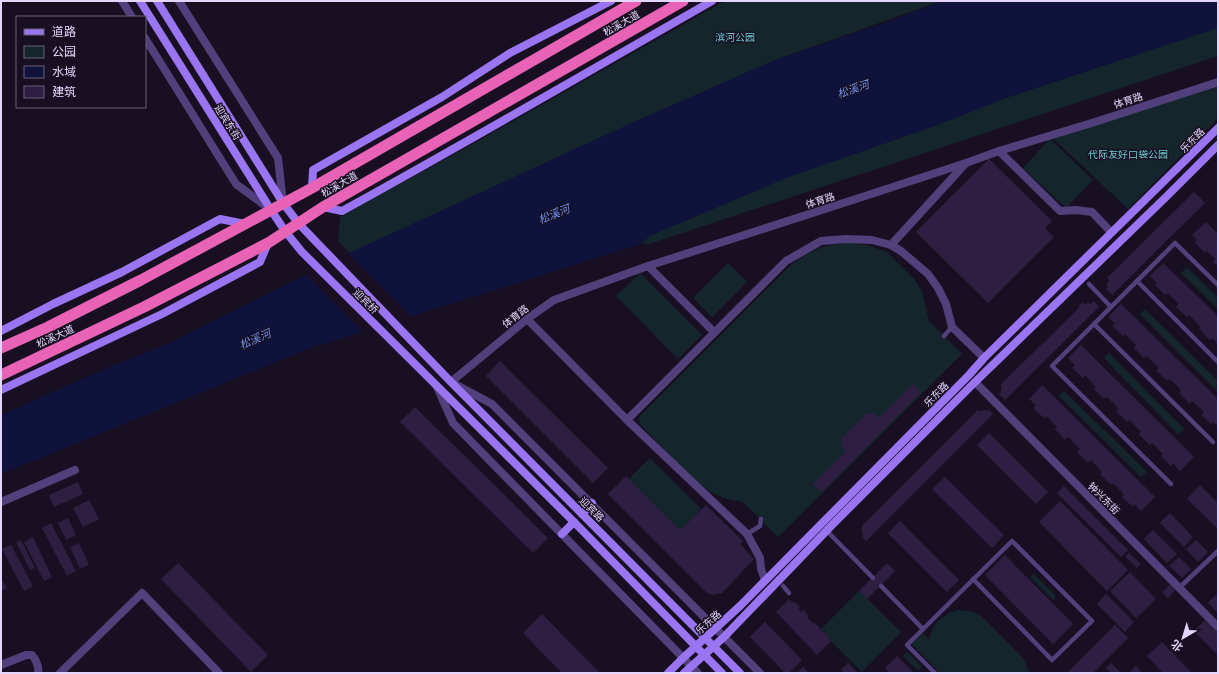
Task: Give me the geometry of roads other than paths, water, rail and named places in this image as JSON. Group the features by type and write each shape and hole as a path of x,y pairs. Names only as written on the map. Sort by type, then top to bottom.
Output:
{"highway":[{"name":"松溪大道","path":"1,348 48,327 134,283 312,188 636,1"},
{"name":"松溪大道","path":"1,375 144,307 268,243 323,208 683,1"}],"main road":[{"name":"迎宾东街","path":"140,1 271,210 285,231 302,252"},
{"name":"迎宾东街","path":"158,1 283,203 318,245"},
{"path":"312,188 313,170 442,97 510,53 611,1"},
{"path":"323,208 342,211 456,148 558,88 712,1"},
{"name":"乐东路","path":"668,673 716,629 969,375 984,358 1218,128"},
{"name":"乐东路","path":"684,673 724,637 826,530 975,382 1168,196 1218,145"},
{"path":"1,331 53,304 122,272 220,219 245,224"},
{"path":"1,390 162,314 260,262 268,243"},
{"name":"迎宾桥","path":"318,245 429,359"},
{"name":"迎宾桥","path":"302,252 438,387"},
{"name":"迎宾路","path":"429,359 740,673"},
{"path":"438,387 574,522 722,673"},
{"path":"582,514 592,504"},
{"path":"562,534 574,522"}],"street":[{"path":"122,1 131,16"},
{"path":"179,1 278,158 283,203"},
{"path":"146,40 236,184 271,210"},
{"name":"体育路","path":"451,382 527,319 554,300 648,266 999,151 1218,82"},
{"path":"999,151 1060,211 1092,212 1112,232"},
{"path":"891,245 966,163"},
{"path":"627,420 786,261 821,241 846,239 872,240 891,245 914,261 938,288 946,304 952,327 984,358"},
{"path":"648,266 714,332"},
{"path":"527,319 627,420 747,534 760,558 761,569 765,580"},
{"path":"451,382 492,404 760,673"},
{"name":"钟兴东街","path":"975,382 1218,627"},
{"path":"438,387 452,423 698,673"},
{"path":"1,502 75,470"},
{"path":"60,673 142,593 218,673"},
{"path":"1,665 26,655 32,655 38,668 38,673"}],"lane":[{"path":"1171,484 1052,366 1175,243 1218,285"},
{"path":"1137,281 1218,362"},
{"path":"1089,284 1111,307"},
{"path":"1094,324 1213,442"},
{"path":"944,336 952,327"},
{"path":"747,534 760,526 761,520"},
{"path":"826,530 873,578"},
{"path":"935,673 907,645 1012,541 1092,621 1052,660 973,580"},
{"path":"1179,588 1218,551"},
{"path":"783,586 789,593"},
{"path":"881,586 923,629"}],"water":[{"name":"松溪河","path":"943,1 1218,1 1218,28 1009,97 938,125 786,178 650,236 641,244 308,349 1,474 1,415 110,367 170,343 349,253 638,120 775,60 879,25"}],"park label":[{"name":"滨河公园","path":"735,37"},
{"name":"代际友好口袋公园","path":"1128,154"}]}
